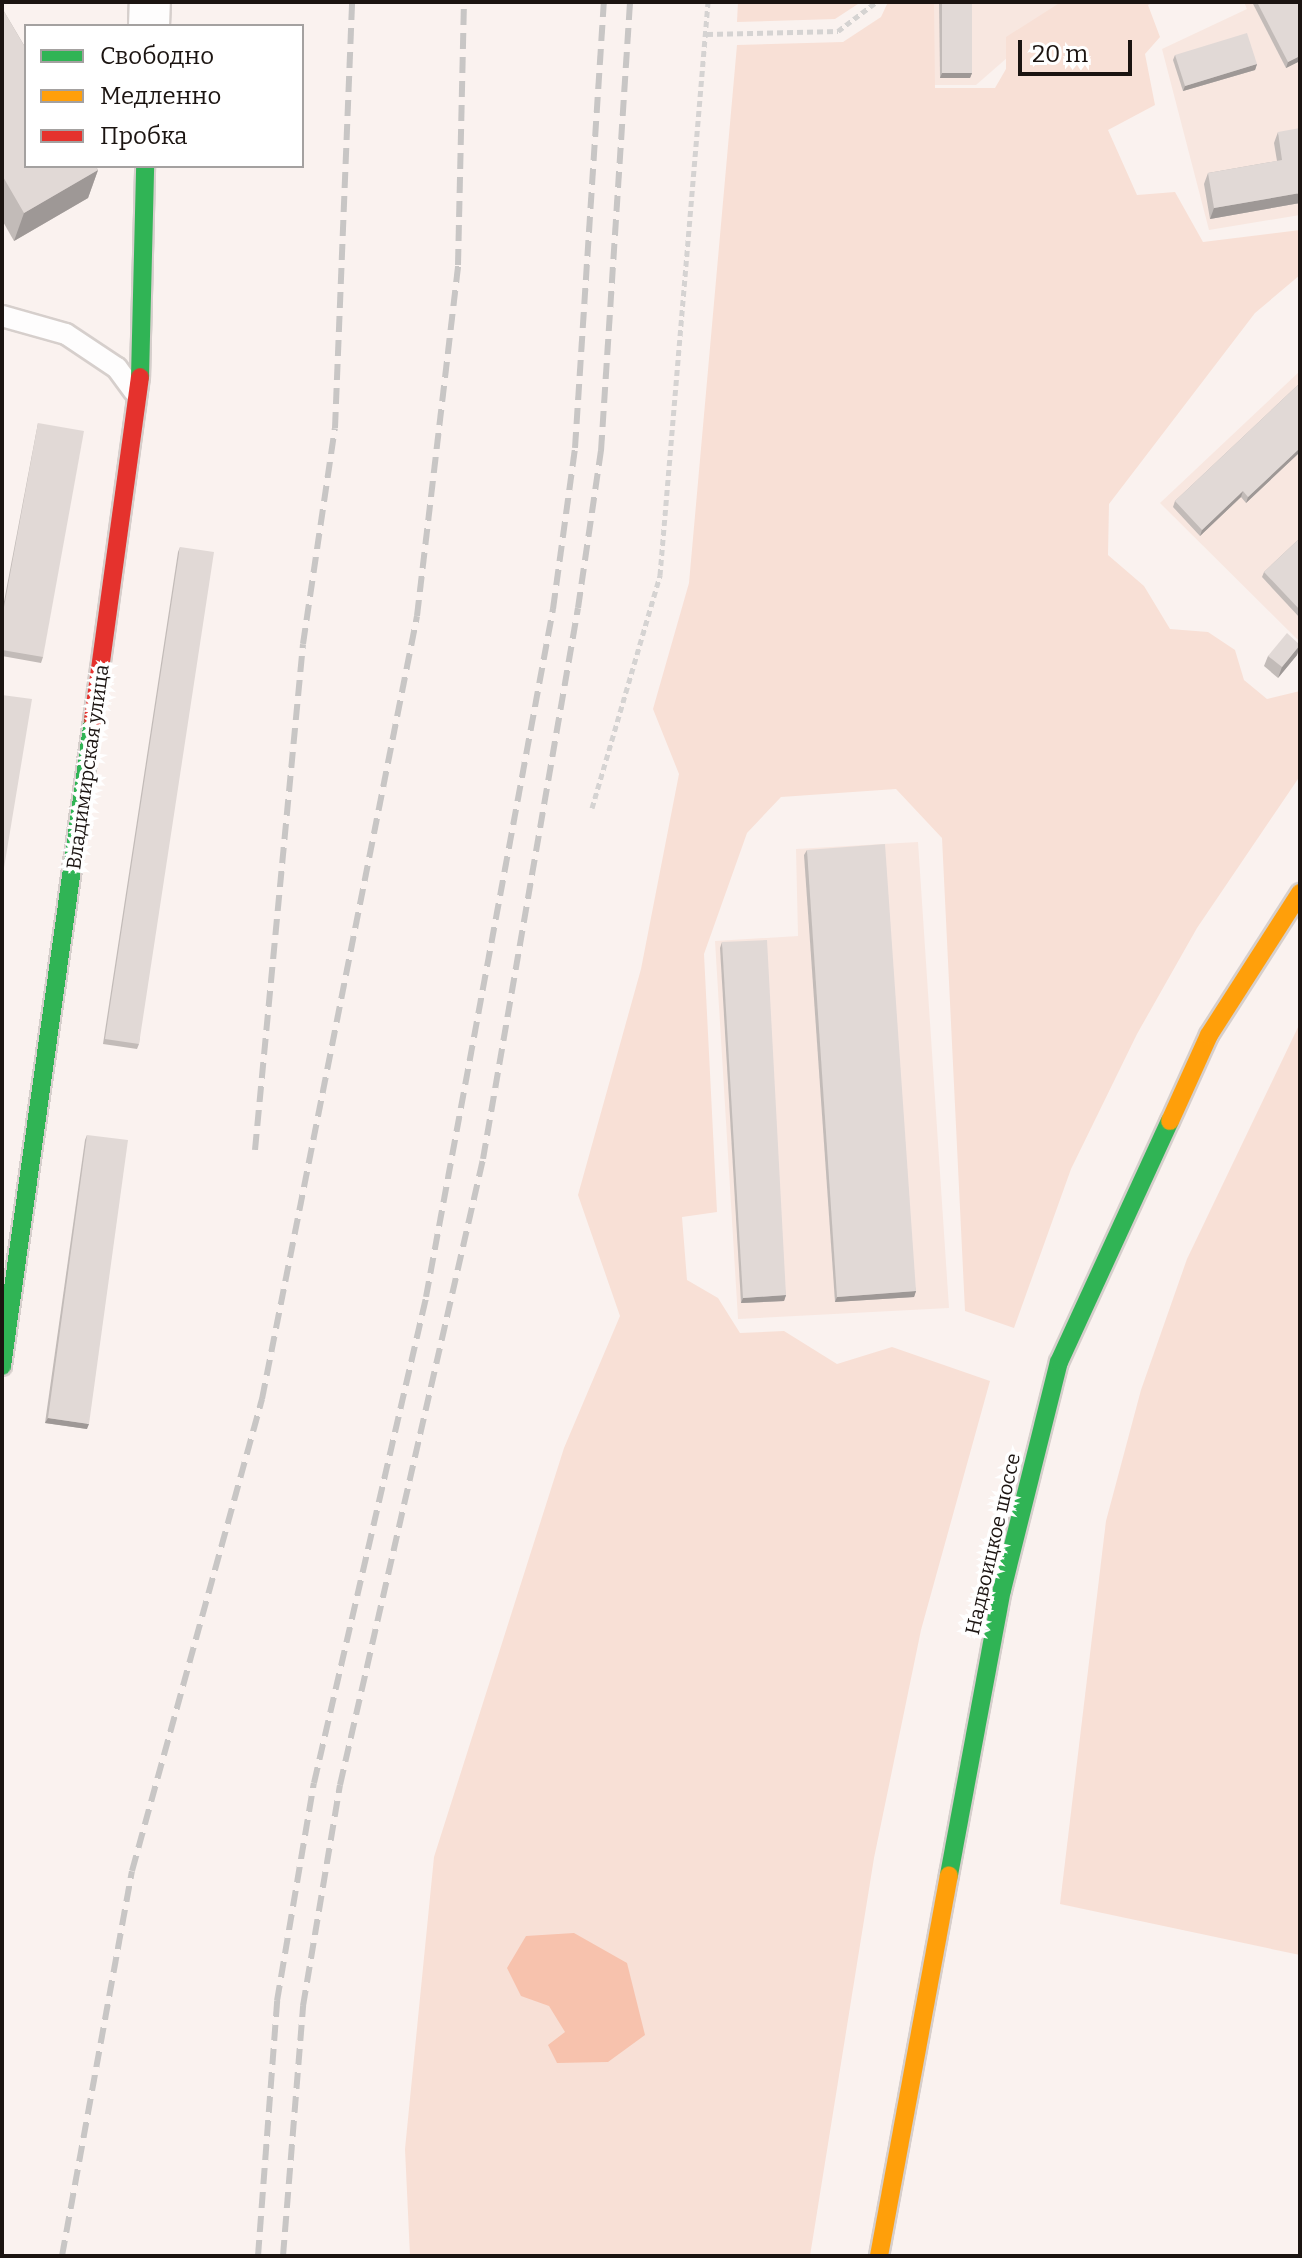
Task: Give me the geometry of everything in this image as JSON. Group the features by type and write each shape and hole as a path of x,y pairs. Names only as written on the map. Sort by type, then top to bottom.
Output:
{"main road":[{"name":"Владимирская улица","path":"2,1366 139,398 145,168"},
{"name":"Надвоицкое шоссе","path":"879,2256 1002,1590 1059,1362 1209,1035 1300,893"}],"street":[{"path":"149,24 150,2"}],"lane":[{"path":"2,316 66,334 117,368 139,398"}],"path":[{"path":"592,808 660,575 708,2"},
{"path":"707,34 838,31 876,2"}],"shaded area":[{"path":"738,2 861,2 835,19 737,22"},
{"path":"888,2 934,2 935,88 995,88 1006,69 1006,37 1061,2 1154,2 1148,5 1160,37 1145,54 1155,105 1108,130 1137,195 1175,192 1203,242 1300,230 1300,275 1255,313 1109,504 1108,555 1144,586 1170,629 1208,632 1235,650 1244,680 1267,699 1300,691 1300,776 1197,928 1137,1034 1071,1169 1014,1328 965,1311 942,838 896,789 781,797 747,833 704,954 717,1212 682,1217 687,1280 718,1298 740,1333 784,1331 837,1364 892,1347 990,1381 921,1630 874,1858 810,2256 410,2256 405,2149 434,1857 564,1448 620,1316 578,1195 641,969 679,774 653,709 689,583 737,45 843,42 881,17"},
{"path":"927,2 1071,2 976,85 930,85"},
{"path":"1244,2 1300,2 1300,215 1209,230 1162,49 1247,9"},
{"path":"1300,371 1300,642 1160,503"},
{"path":"918,842 949,1308 738,1319 715,941 798,936 796,849"},
{"path":"1300,1023 1300,1955 1060,1904 1106,1521 1141,1390 1187,1259"},
{"path":"574,1933 627,1963 645,2035 608,2062 557,2063 548,2045 565,2032 549,2006 521,1996 507,1968 526,1936"}],"building":[{"path":"942,2 972,2 972,73 942,73"},
{"path":"1257,2 1300,2 1300,56 1288,62"},
{"path":"2,8 24,46 24,168 98,170 24,213 2,175"},
{"path":"1247,33 1257,64 1185,86 1175,55"},
{"path":"1300,128 1300,193 1214,208 1208,173 1282,160 1278,132"},
{"path":"1300,383 1300,448 1248,497 1243,491 1202,530 1175,501"},
{"path":"38,423 84,431 43,657 2,650 2,618"},
{"path":"1300,538 1300,610 1264,572"},
{"path":"180,547 214,552 139,1044 105,1039"},
{"path":"1287,633 1300,645 1282,667 1268,656"},
{"path":"2,695 32,699 2,880"},
{"path":"885,844 916,1291 837,1297 807,850"},
{"path":"767,940 786,1295 743,1298 722,942"},
{"path":"87,1135 128,1140 89,1424 48,1418"}],"railway":[{"path":"255,1150 303,644 335,428 352,2"},
{"path":"62,2256 132,1871 262,1399 417,616 458,265 464,2"},
{"path":"258,2256 277,2001 314,1783 426,1297 553,609 575,448 604,2"},
{"path":"283,2256 303,2006 340,1785 483,1159 578,608 601,451 630,2"}],"traffic: fast":[{"path":"140,377 145,168"},
{"path":"2,1366 93,720"},
{"path":"949,1875 1002,1590 1059,1362 1170,1121"}],"traffic: slow":[{"path":"1170,1121 1209,1035 1300,893"},
{"path":"879,2256 949,1875"}],"traffic: jam":[{"path":"93,720 140,377"}]}
